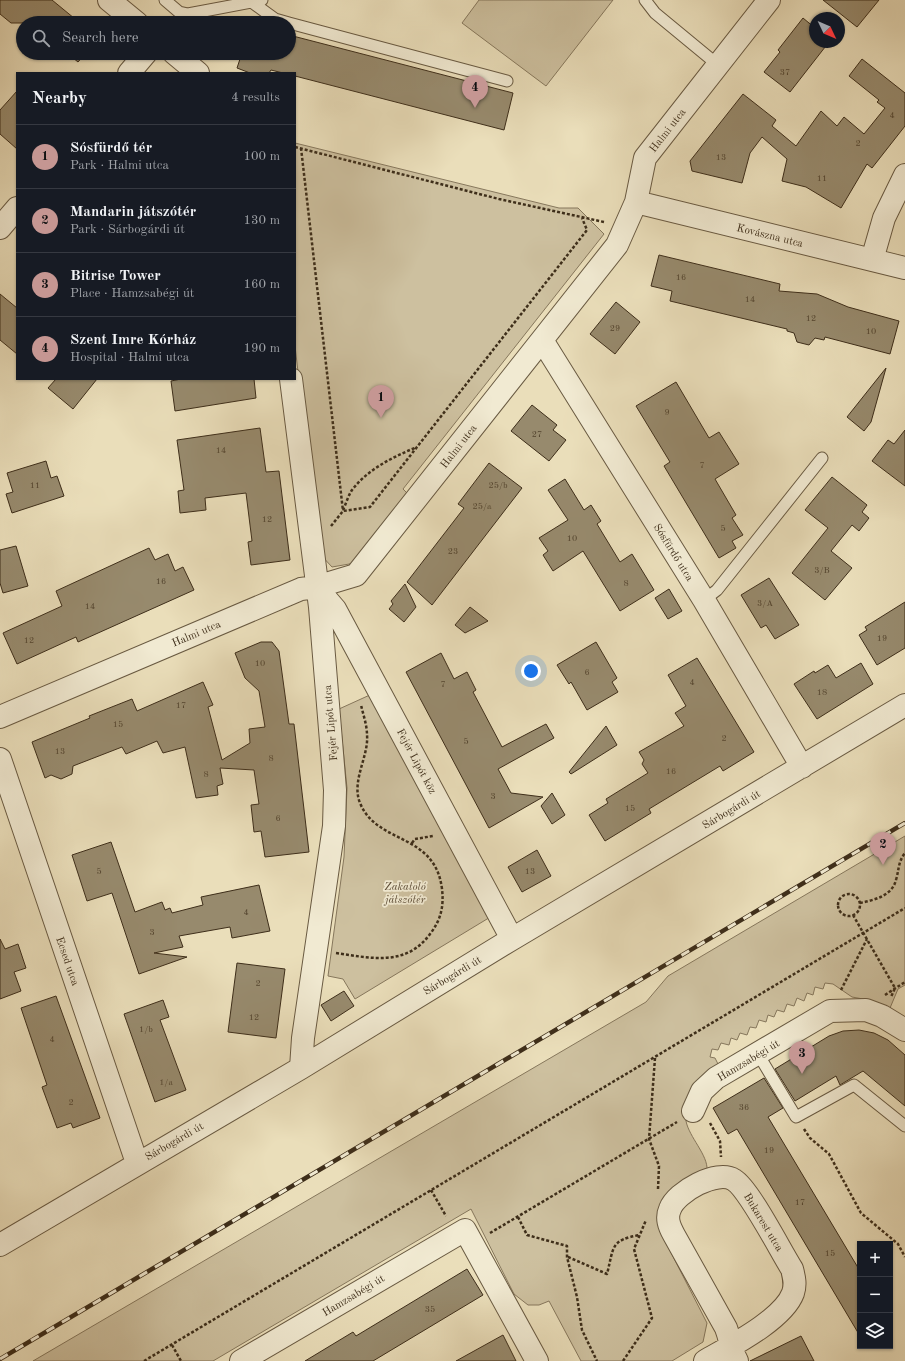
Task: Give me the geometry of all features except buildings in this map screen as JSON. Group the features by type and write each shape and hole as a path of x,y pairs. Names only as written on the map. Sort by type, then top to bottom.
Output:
{"street":[{"path":"109,0 128,16"},
{"name":"Halmi utca","path":"0,717 301,589 316,587 356,576 617,245 636,202 645,158 769,0"},
{"path":"130,72 140,60"},
{"path":"182,60 197,72"},
{"path":"872,260 884,218 905,175"},
{"name":"Kovászna utca","path":"636,202 905,268"},
{"path":"0,228 16,209"},
{"name":"Sósfürdő utca","path":"542,340 704,600 802,766"},
{"name":"Fejér Lipót utca","path":"291,380 316,587 320,607 335,790 334,826 303,1038 301,1068"},
{"name":"Fejér Lipót köz","path":"316,587 336,609 512,938"},
{"name":"Sárbogárdi út","path":"0,1245 137,1163 301,1068 512,938 905,705"},
{"name":"Ecsed utca","path":"0,759 137,1163"},
{"name":"Hamzsabégi út","path":"701,1115 702,1091 716,1078 830,1011 866,1010 882,1016 905,1030"},
{"path":"722,1176 710,1178 678,1196 669,1210 667,1219 674,1235 726,1328 733,1354"},
{"name":"Bukarest utca","path":"705,1361 733,1354 787,1304 793,1293 795,1282 792,1269 746,1192 732,1179 722,1176"},
{"path":"464,1236 537,1361"},
{"name":"Hamzsabégi út","path":"241,1361 464,1236"}],"lane":[{"path":"165,0 179,12 188,14 257,1 270,16"},
{"path":"645,0 655,13 718,65"},
{"path":"296,25 507,81"},
{"path":"704,600 718,590 822,458"},
{"path":"758,1054 796,1117 854,1085 905,1126"}],"path":[{"path":"296,147 582,218 626,227"},
{"path":"301,148 343,511"},
{"path":"343,511 370,507 587,230 582,218"},
{"path":"311,546 323,537 343,511 351,491 362,479 396,456 418,446"},
{"path":"317,950 390,959 415,949 425,941 435,927 442,913 444,899 442,882 434,865 426,853 412,843 381,828 368,815 360,803 358,790 368,735 360,698"},
{"path":"860,903 878,898 892,888 896,880 901,858 905,853"},
{"path":"901,858 905,862"},
{"path":"853,916 857,913 860,903 858,898 848,894 840,900 840,910 843,914 853,916 895,988"},
{"path":"144,1361 905,908"},
{"path":"830,1011 867,939"},
{"path":"882,1016 895,988 905,982"},
{"path":"655,1058 649,1139 660,1166 657,1193"},
{"path":"431,1190 464,1236 518,1217 649,1139 701,1115 720,1141 722,1176"},
{"path":"796,1117 810,1138 828,1154 861,1213 898,1244 905,1257"},
{"path":"623,1361 652,1318 634,1249 648,1216"},
{"path":"518,1217 527,1235 567,1246 567,1257 577,1297 582,1330 597,1361"},
{"path":"567,1257 607,1274 616,1243 622,1238 640,1235"},
{"path":"172,1345 181,1361"}],"green space":[{"path":"479,0 613,0 546,86 462,23"},
{"path":"296,143 559,208 578,208 604,234 403,489 408,494 355,563 332,567 319,553 296,355"},
{"name":"Zakatoló játszótér","path":"372,694 492,916 355,999 343,979 328,976 344,857 347,788 339,709"},
{"path":"905,836 905,985 898,989 890,1008 852,997 833,984 825,983 823,989 815,987 813,995 807,993 804,1001 797,998 794,1006 787,1004 784,1012 777,1010 774,1017 768,1015 766,1022 759,1020 756,1028 750,1027 747,1035 740,1033 737,1040 731,1038 729,1045 721,1043 718,1050 712,1049 710,1057 715,1058 719,1066 685,1108 688,1127 705,1158 707,1170 658,1216 660,1231 707,1323 703,1342 672,1361 581,1361 549,1301 539,1305 528,1305 514,1294 471,1209 213,1361 33,1361 646,1002 668,976"}],"railway":[{"path":"0,1359 905,823"}],"place":[{"name":"Szent Imre Kórház","path":"475,108"},
{"name":"Sósfürdő tér","path":"381,418"},
{"name":"Mandarin játszótér","path":"883,865"},
{"name":"Bitrise Tower","path":"802,1074"}]}
